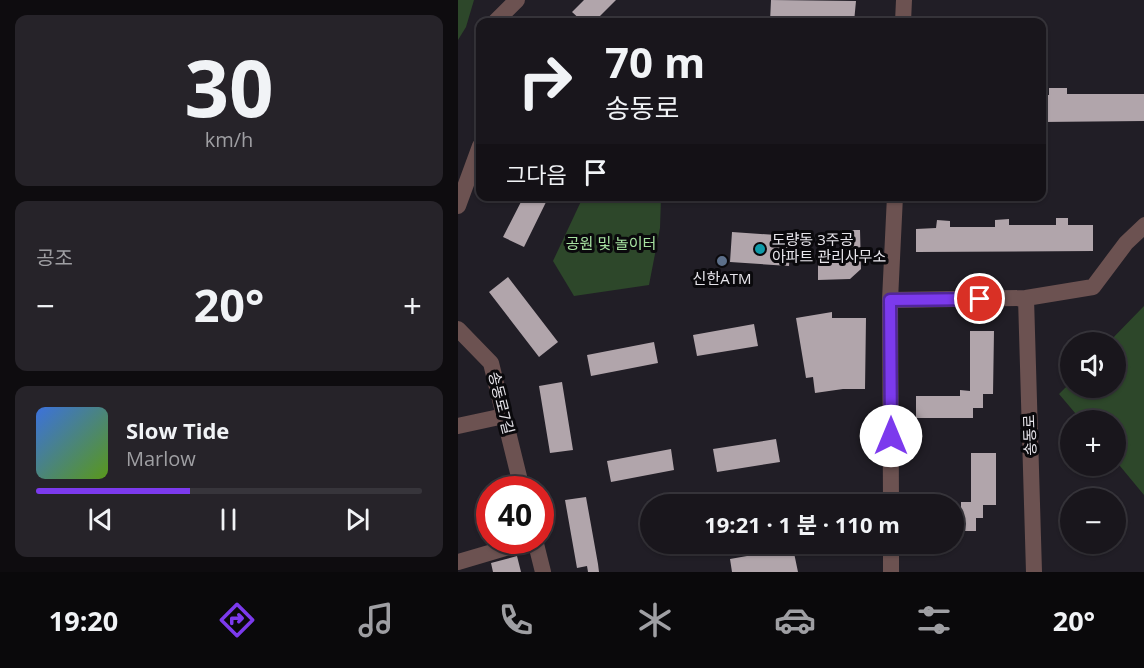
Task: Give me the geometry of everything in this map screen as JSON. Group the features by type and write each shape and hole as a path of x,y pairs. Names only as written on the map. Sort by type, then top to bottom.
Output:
{"street":[{"path":"495,18 496,0"},
{"path":"499,18 517,0"},
{"path":"903,18 904,0"},
{"path":"458,206 476,157"},
{"path":"891,494 890,300 895,201"},
{"path":"890,300 1026,298 1093,287 1126,243 1145,225"},
{"name":"송동로","path":"1026,298 1034,572"},
{"name":"송동로7길","path":"458,329 491,363 519,476"},
{"path":"458,426 504,416"},
{"path":"458,562 486,554"},
{"path":"538,554 543,572"},
{"path":"891,554 891,572"}],"green space":[{"path":"458,0 474,0 466,27 458,40"},
{"name":"공원 및 놀이터","path":"581,201 661,201 660,228 649,285 574,296 553,261"},
{"path":"1144,306 1144,495 1126,473 1126,410 1073,410 1062,398 1126,398 1126,332 1119,332"}],"building":[{"path":"584,0 616,0 598,18 579,18 572,12"},
{"path":"771,0 856,1 854,18 770,18"},
{"path":"1049,88 1067,88 1067,94 1145,94 1145,121 1046,122 1046,95 1049,95"},
{"path":"521,201 547,201 524,247 503,237"},
{"path":"1056,218 1068,218 1068,225 1093,225 1093,251 916,252 916,229 936,228 937,220 950,221 950,227 995,227 995,220 1009,219 1009,225 1056,225"},
{"path":"841,230 860,230 861,269 850,279 818,280 818,257 840,257"},
{"name":"도량동 3주공 아파트 관리사무소","path":"732,232 791,236 789,266 730,262"},
{"path":"508,277 558,342 539,357 489,292"},
{"path":"832,312 832,318 866,318 865,389 815,393 813,377 806,378 796,318"},
{"path":"754,324 758,346 697,356 693,335"},
{"path":"970,331 994,331 993,394 983,394 983,408 973,408 973,418 916,418 916,396 960,396 960,390 970,391"},
{"path":"654,342 658,363 591,376 587,355"},
{"path":"562,382 573,450 550,453 539,386"},
{"path":"776,439 780,462 717,472 713,449"},
{"path":"671,449 674,470 611,482 607,461"},
{"path":"971,453 996,453 996,505 983,505 983,518 976,518 976,531 964,531 964,502 971,502"},
{"path":"586,497 599,572 588,572 587,566 577,568 565,500"},
{"path":"759,554 794,554 798,572 732,572 730,559"},
{"path":"517,556 521,572 493,572 491,563"}],"place":[{"name":"도량동 3주공 아파트 관리사무소","path":"760,249"},
{"name":"신한ATM","path":"722,261"}],"route":[{"path":"891,436 890,300 980,299"}]}
